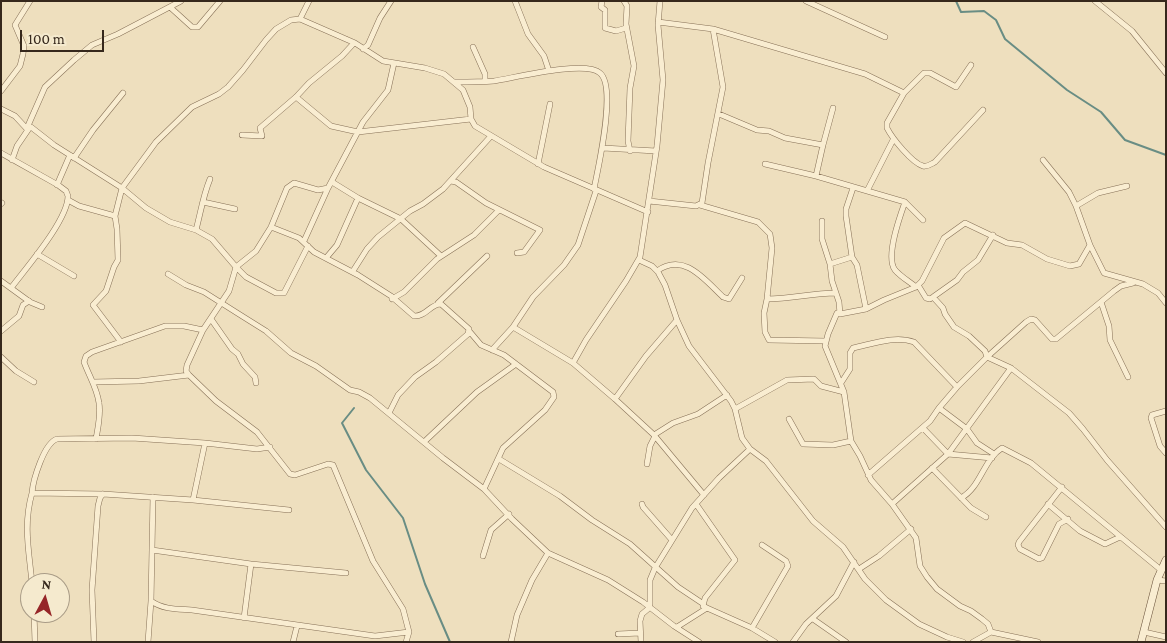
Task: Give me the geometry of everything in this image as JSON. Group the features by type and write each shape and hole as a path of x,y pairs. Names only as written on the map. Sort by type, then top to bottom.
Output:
{"street":[{"path":"1,91 22,61 24,46 15,26 30,1"},
{"path":"12,160 17,146 29,128 46,87 92,45 176,4 192,27 198,27 220,1"},
{"path":"300,19 309,1"},
{"path":"363,49 368,45 380,18 391,1"},
{"path":"515,1 528,34 544,56 549,70"},
{"path":"602,1 601,7 606,11 605,28 616,31 626,28"},
{"path":"624,1 627,6 626,28 634,66 630,88 628,141 630,151"},
{"path":"573,363 639,260 648,212 663,80 658,22 660,1"},
{"path":"806,1 885,37"},
{"path":"1095,1 1132,31 1166,73"},
{"path":"121,342 93,306 106,291 118,260 118,229 115,216 122,188 137,170 151,148 187,111 196,103 212,98 224,90 243,70 270,34 291,20 300,19 354,43 383,61 436,70 455,82 463,90 470,107 471,119 475,126 538,164 648,212"},
{"path":"658,22 713,28 865,74 904,93"},
{"path":"700,205 703,201 708,163 723,87 713,28"},
{"path":"242,135 262,136 260,128 296,98 309,83 342,56 354,43"},
{"path":"473,48 485,74 486,81"},
{"path":"304,241 328,188 363,122 388,90 394,63"},
{"path":"971,65 956,87 925,72 904,93 887,126 893,140 917,162 929,166 935,162 983,110"},
{"path":"455,82 486,81 564,68 593,70 601,74 606,89 605,129 595,190 578,245 564,265 533,298 513,327 492,350"},
{"path":"57,185 72,157 123,93"},
{"path":"296,98 328,125 358,132 471,119"},
{"path":"538,164 550,104"},
{"path":"816,176 833,108"},
{"path":"1,109 15,116 29,128 72,157 122,188 146,208 170,222 196,230 218,244 236,267 246,276 276,293 284,293 308,246"},
{"path":"719,114 757,130 769,131 785,138 823,145"},
{"path":"353,271 371,244 401,218 426,202 450,182 491,136"},
{"path":"867,192 893,140"},
{"path":"602,148 656,151"},
{"path":"1,153 66,191 68,200 65,211 37,254 11,288"},
{"path":"1043,160 1069,192 1090,245 1104,273 1143,284 1158,293 1166,303"},
{"path":"765,164 816,176 905,202 923,220"},
{"path":"196,230 204,194 210,179"},
{"path":"332,182 358,198 401,218 441,256"},
{"path":"450,182 456,182 486,203 540,230 524,252 517,253"},
{"path":"328,188 318,190 294,183 285,191 270,227 256,251 236,267 231,287 203,330 186,371 216,401 247,422 292,475 333,464 373,561 402,609 409,632 406,642"},
{"path":"1076,206 1098,193 1127,186"},
{"path":"853,188 846,208 846,216 852,257 857,265 866,309"},
{"path":"326,258 337,245 358,198"},
{"path":"68,200 79,206 115,216"},
{"path":"649,201 700,205 758,222 770,234 772,248 764,313 765,332 769,340 826,341"},
{"path":"203,202 235,209"},
{"path":"905,202 893,239 894,269 917,286 926,298 930,300 957,280 963,272 978,260 993,235"},
{"path":"392,299 404,292 441,256 470,238 500,210"},
{"path":"822,221 822,240 830,264 840,314"},
{"path":"991,632 988,624 937,589 927,577 920,566 917,543 911,529 868,476 849,436 844,392 827,353 826,341 837,313 866,309 917,286 922,281 944,238 965,223 1007,242 1022,245 1047,259 1070,266 1079,264 1090,245"},
{"path":"270,227 304,241 314,252 353,271 391,296 392,299 411,313 419,316 438,303 487,256"},
{"path":"37,254 74,276"},
{"path":"830,264 852,257"},
{"path":"639,260 652,266 657,271 665,285 677,320 693,353 727,395 735,409 742,438 750,449 766,461 813,521 839,543 865,578 886,600 908,617 932,631 963,642"},
{"path":"657,271 670,265 687,266 729,300 742,278"},
{"path":"168,274 222,303 266,331 291,353 316,366 350,390 370,398 484,489 502,510 548,553 604,578 649,606 699,642"},
{"path":"1,281 29,301 42,307"},
{"path":"868,476 923,428 957,387 1026,322 1035,320 1052,339 1056,339 1121,286 1133,282"},
{"path":"767,299 787,299 814,293 836,293"},
{"path":"934,297 954,327 969,336 985,351 987,357 1011,368 1069,413 1106,460 1166,527"},
{"path":"1,331 19,316 23,305 29,301"},
{"path":"1101,302 1109,326 1110,340 1128,377"},
{"path":"438,303 458,317 469,328 481,345 516,364 553,392 554,397 545,410 505,446 484,489"},
{"path":"211,319 232,349 238,354 243,364 255,377 256,383"},
{"path":"615,399 657,342 677,320"},
{"path":"96,438 100,408 93,382 84,362 86,356 92,352 165,326 184,326 203,330"},
{"path":"513,327 573,363 615,399 654,435 704,495"},
{"path":"389,413 398,396 415,377 436,362 470,332"},
{"path":"841,383 850,368 850,353 853,348 894,339 907,339 914,342 957,387"},
{"path":"1,357 16,371 34,382"},
{"path":"424,442 477,392 516,364"},
{"path":"892,504 948,454 1011,368"},
{"path":"93,382 139,381 189,375"},
{"path":"735,409 787,380 814,379 821,386 844,392"},
{"path":"647,464 654,435 676,422 698,414 727,395"},
{"path":"939,408 967,429 977,443 993,456"},
{"path":"1166,412 1151,418 1160,446 1166,453"},
{"path":"789,418 803,444 833,445 851,441"},
{"path":"923,428 948,454 993,456"},
{"path":"31,573 26,533 27,511 36,472 54,440 132,438 205,442 257,449 270,448"},
{"path":"193,500 205,442"},
{"path":"961,498 972,489 993,456 1002,448 1006,449 1031,463 1062,487 1161,570"},
{"path":"641,642 641,617 649,606 650,580 656,566 692,508 750,449"},
{"path":"499,459 560,496 592,520 630,544 678,587 702,603 703,606 752,628 775,642"},
{"path":"932,468 961,498 978,513 986,517"},
{"path":"1062,487 1019,542 1018,546 1038,559 1042,558 1059,524 1068,519"},
{"path":"32,493 153,497 290,510"},
{"path":"94,642 92,575 98,506 103,494"},
{"path":"148,642 151,601 153,497"},
{"path":"642,504 660,528 672,540"},
{"path":"696,504 735,560 702,603"},
{"path":"1048,504 1080,531 1105,544 1120,537"},
{"path":"483,556 491,530 508,514"},
{"path":"858,569 879,556 911,529"},
{"path":"752,628 788,566 786,561 762,545"},
{"path":"152,550 250,564 346,573"},
{"path":"511,642 517,615 532,580 548,553"},
{"path":"1141,642 1157,580 1166,560"},
{"path":"793,642 806,624 836,596 854,562"},
{"path":"244,618 247,606 250,564"},
{"path":"1157,580 1166,581"},
{"path":"151,601 166,608 375,636 409,632"},
{"path":"677,627 707,608"},
{"path":"813,619 846,642"},
{"path":"34,623 35,642"},
{"path":"293,642 296,626"},
{"path":"972,642 980,641 991,632"},
{"path":"991,632 1038,642"},
{"path":"1144,632 1166,637"},
{"path":"618,634 640,633"}],"waterway":[{"path":"956,1 961,12 984,11 996,20 1005,39 1067,90 1101,112 1125,140 1166,155"},
{"path":"354,408 342,423 366,470 403,518 425,584 450,642"}]}
